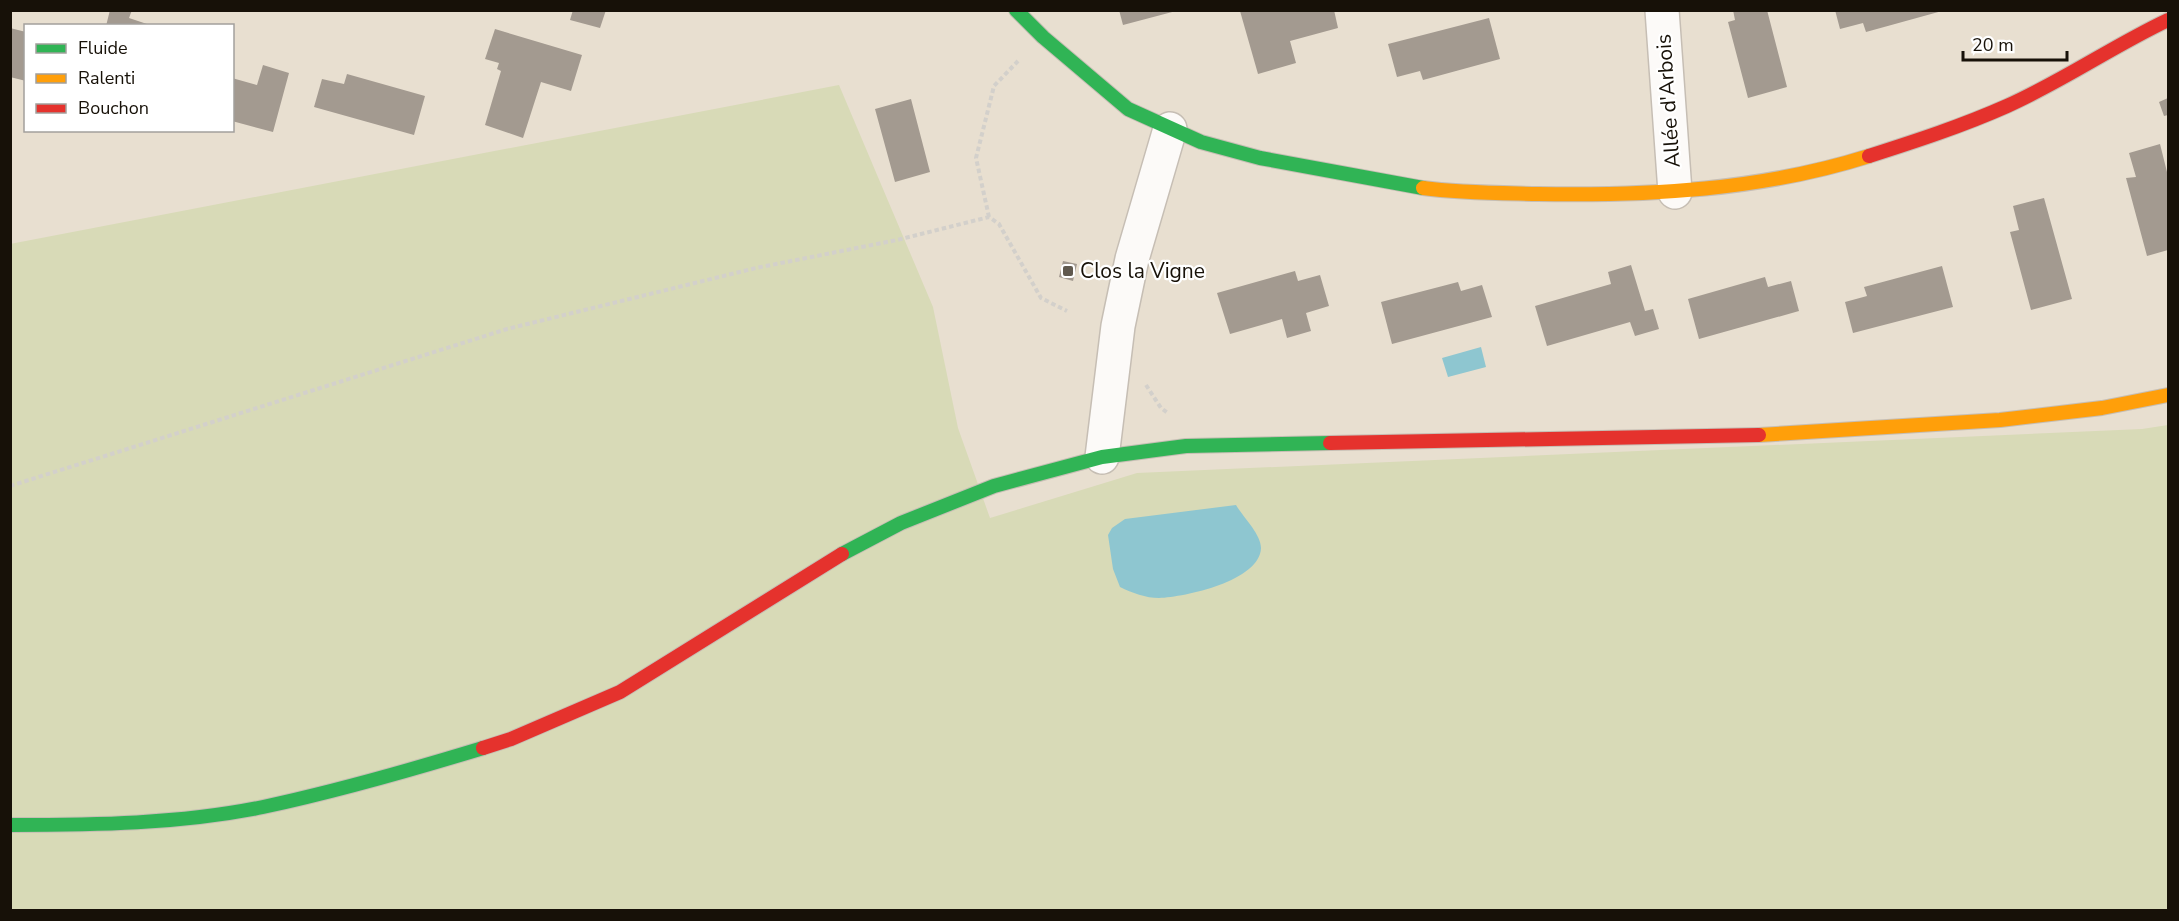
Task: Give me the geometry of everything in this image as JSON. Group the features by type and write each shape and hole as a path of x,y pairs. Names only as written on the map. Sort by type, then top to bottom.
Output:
{"street":[{"path":"1016,10 1042,37 1128,109 1201,142 1260,158 1331,173 1452,192 1606,195 1675,192 1751,183 1850,162 1923,139 2007,106 2047,87 2155,21"},
{"name":"Allée d'Arbois","path":"1662,10 1675,192"},
{"path":"1102,457 1120,315 1132,259 1170,129"},
{"path":"10,825 108,824 182,818 262,807 399,774 511,740 620,692 852,548 901,523 994,486 1102,457 1186,446 1734,436 1989,421 2102,408 2169,395"}],"path":[{"path":"1042,37 994,86 976,158 989,217 999,224 1041,298 1067,311"},
{"path":"10,486 507,329 756,268 897,240 989,217"}],"green space":[{"path":"839,85 933,307 958,428 990,518 1137,473 2142,429 2168,425 2168,910 11,910 10,244"}],"water":[{"path":"1481,347 1486,367 1448,377 1442,358"},
{"path":"1236,505 1255,531 1261,548 1257,560 1248,570 1219,585 1171,597 1149,597 1120,587 1113,569 1108,535 1112,528 1125,519"}],"building":[{"path":"110,10 132,10 129,18 147,24 106,24"},
{"path":"573,10 606,10 600,28 570,20"},
{"path":"1119,10 1176,10 1176,11 1123,25"},
{"path":"1334,10 1338,28 1290,41 1296,63 1258,74 1240,11"},
{"path":"1733,10 1767,10 1787,87 1748,98 1728,22 1735,20"},
{"path":"1835,10 1942,11 1866,32 1863,23 1840,29"},
{"path":"1489,18 1500,59 1423,80 1420,71 1397,77 1388,44"},
{"path":"10,28 24,32 24,80 10,77"},
{"path":"495,29 582,55 571,91 541,82 523,138 485,125 501,71 497,69 499,63 485,59"},
{"path":"263,65 289,73 273,132 234,122 234,79 257,85"},
{"path":"347,74 425,96 414,135 314,107 322,79 344,84"},
{"path":"2168,98 2168,115 2164,116 2159,102"},
{"path":"911,99 930,172 895,182 875,109"},
{"path":"2160,144 2168,176 2168,250 2147,256 2126,178 2136,177 2129,153"},
{"path":"2044,198 2072,299 2031,310 2010,232 2019,230 2013,206"},
{"path":"1063,261 1077,264 1073,281 1059,277"},
{"path":"1631,265 1645,311 1653,309 1659,329 1635,336 1630,322 1547,346 1535,306 1611,284 1608,272"},
{"path":"1942,266 1953,307 1853,333 1845,302 1867,296 1864,287"},
{"path":"1295,271 1298,281 1320,275 1329,306 1306,313 1311,331 1287,338 1282,319 1230,334 1217,293"},
{"path":"1765,277 1768,287 1791,281 1799,311 1699,339 1688,299"},
{"path":"1458,282 1461,291 1482,285 1492,317 1392,344 1381,302"}],"traffic: fast":[{"path":"1016,10 1043,37 1128,109 1201,142 1260,158 1423,188"},
{"path":"842,554 901,523 994,486 1102,457 1186,446 1330,443"},
{"path":"10,825 137,822 232,813 347,787 483,748"}],"traffic: slow":[{"path":"1423,188 1538,194 1663,192 1788,177 1869,156"},
{"path":"1759,435 2000,420 2102,408 2168,395"}],"traffic: jam":[{"path":"1869,156 1956,127 2007,106 2168,20"},
{"path":"1330,443 1759,435"},
{"path":"483,748 511,739 620,692 842,554"}],"place":[{"name":"Clos la Vigne","path":"1068,271"}]}
